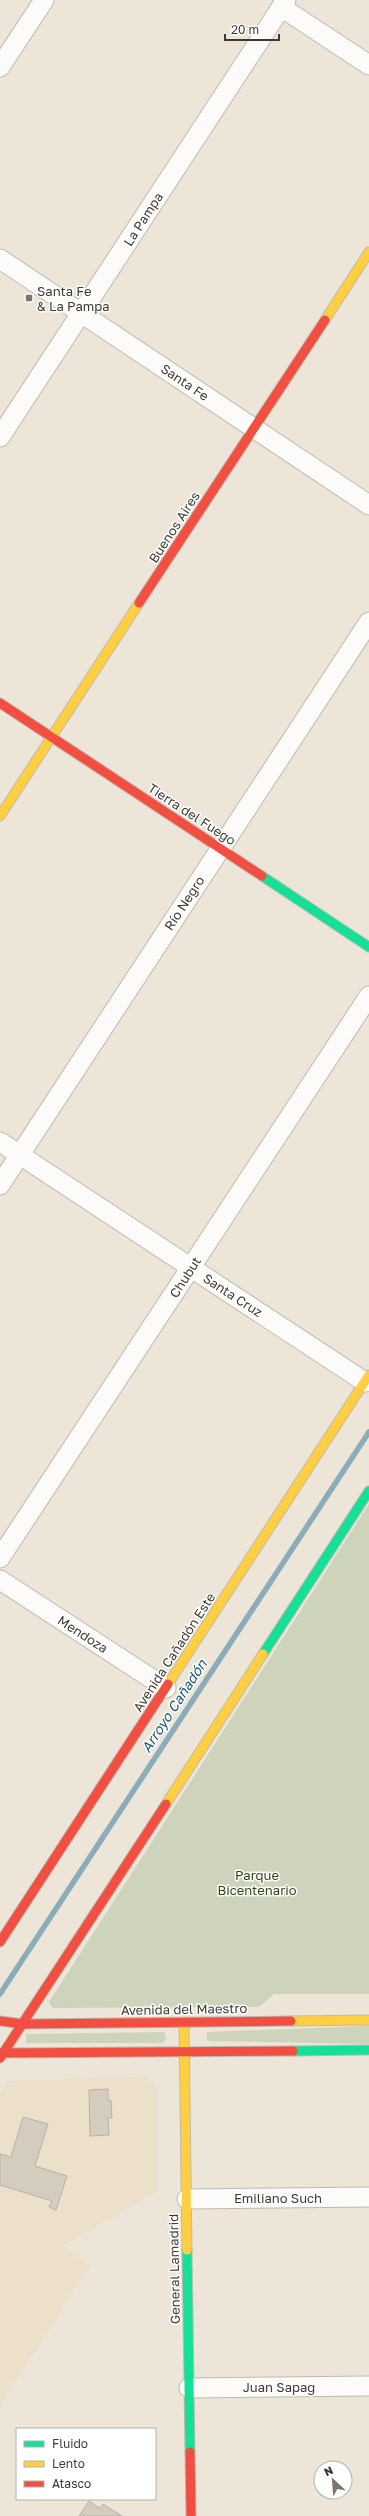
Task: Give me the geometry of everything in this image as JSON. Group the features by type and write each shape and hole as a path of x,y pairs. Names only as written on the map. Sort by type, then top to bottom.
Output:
{"street":[{"path":"0,67 44,0"},
{"path":"284,4 369,65"},
{"name":"La Pampa","path":"0,437 284,4"},
{"name":"Buenos Aires","path":"0,816 369,252"},
{"name":"Santa Fe","path":"0,259 369,504"},
{"name":"Río Negro","path":"0,1185 369,622"},
{"name":"Tierra del Fuego","path":"0,703 369,946"},
{"name":"Chubut","path":"0,1558 369,996"},
{"name":"Santa Cruz","path":"0,1142 191,1267 367,1379"},
{"name":"Avenida Cañadón Este","path":"0,1942 367,1379"},
{"path":"1,2055 23,2024 369,1491"},
{"name":"Mendoza","path":"0,1580 166,1688"},
{"name":"Avenida del Maestro","path":"0,2021 23,2024 369,2020"},
{"name":"General Lamadrid","path":"184,2022 191,2516"},
{"path":"1,2055 369,2050"},
{"name":"Emiliano Such","path":"187,2199 369,2197"},
{"name":"Juan Sapag","path":"189,2388 369,2386"}],"shaded area":[{"path":"145,2076 157,2087 157,2191 63,2246 90,2265 0,2406 0,2092 9,2081"}],"green space":[{"name":"Parque Bicentenario","path":"369,1504 369,1994 274,1994 259,2007 53,2008 49,2002"},
{"path":"369,2026 369,2044 207,2041 207,2032"},
{"path":"164,2032 166,2038 163,2043 26,2043 26,2034"}],"building":[{"path":"108,2089 108,2101 111,2100 112,2118 108,2118 109,2135 90,2136 89,2090"},
{"path":"23,2117 48,2124 35,2166 67,2176 56,2210 49,2207 52,2201 0,2185 0,2154 11,2157"},
{"path":"89,2501 99,2508 103,2504 122,2516 79,2516"}],"waterway":[{"name":"Arroyo Cañadón","path":"0,1994 369,1432"}],"traffic: fast":[{"path":"262,876 369,947"},
{"path":"263,1654 369,1491"},
{"path":"293,2051 369,2050"},
{"path":"187,2250 190,2452"}],"traffic: slow":[{"path":"325,320 369,252"},
{"path":"0,816 139,603"},
{"path":"168,1684 369,1375"},
{"path":"166,1804 263,1654"},
{"path":"291,2021 369,2020"},
{"path":"184,2022 187,2250"}],"traffic: jam":[{"path":"139,603 325,320"},
{"path":"0,703 262,876"},
{"path":"0,1942 168,1684"},
{"path":"0,2058 166,1804"},
{"path":"0,2021 23,2024 291,2021"},
{"path":"0,2053 293,2051"},
{"path":"190,2452 191,2516"}],"place":[{"name":"Santa Fe & La Pampa","path":"29,298"}]}
